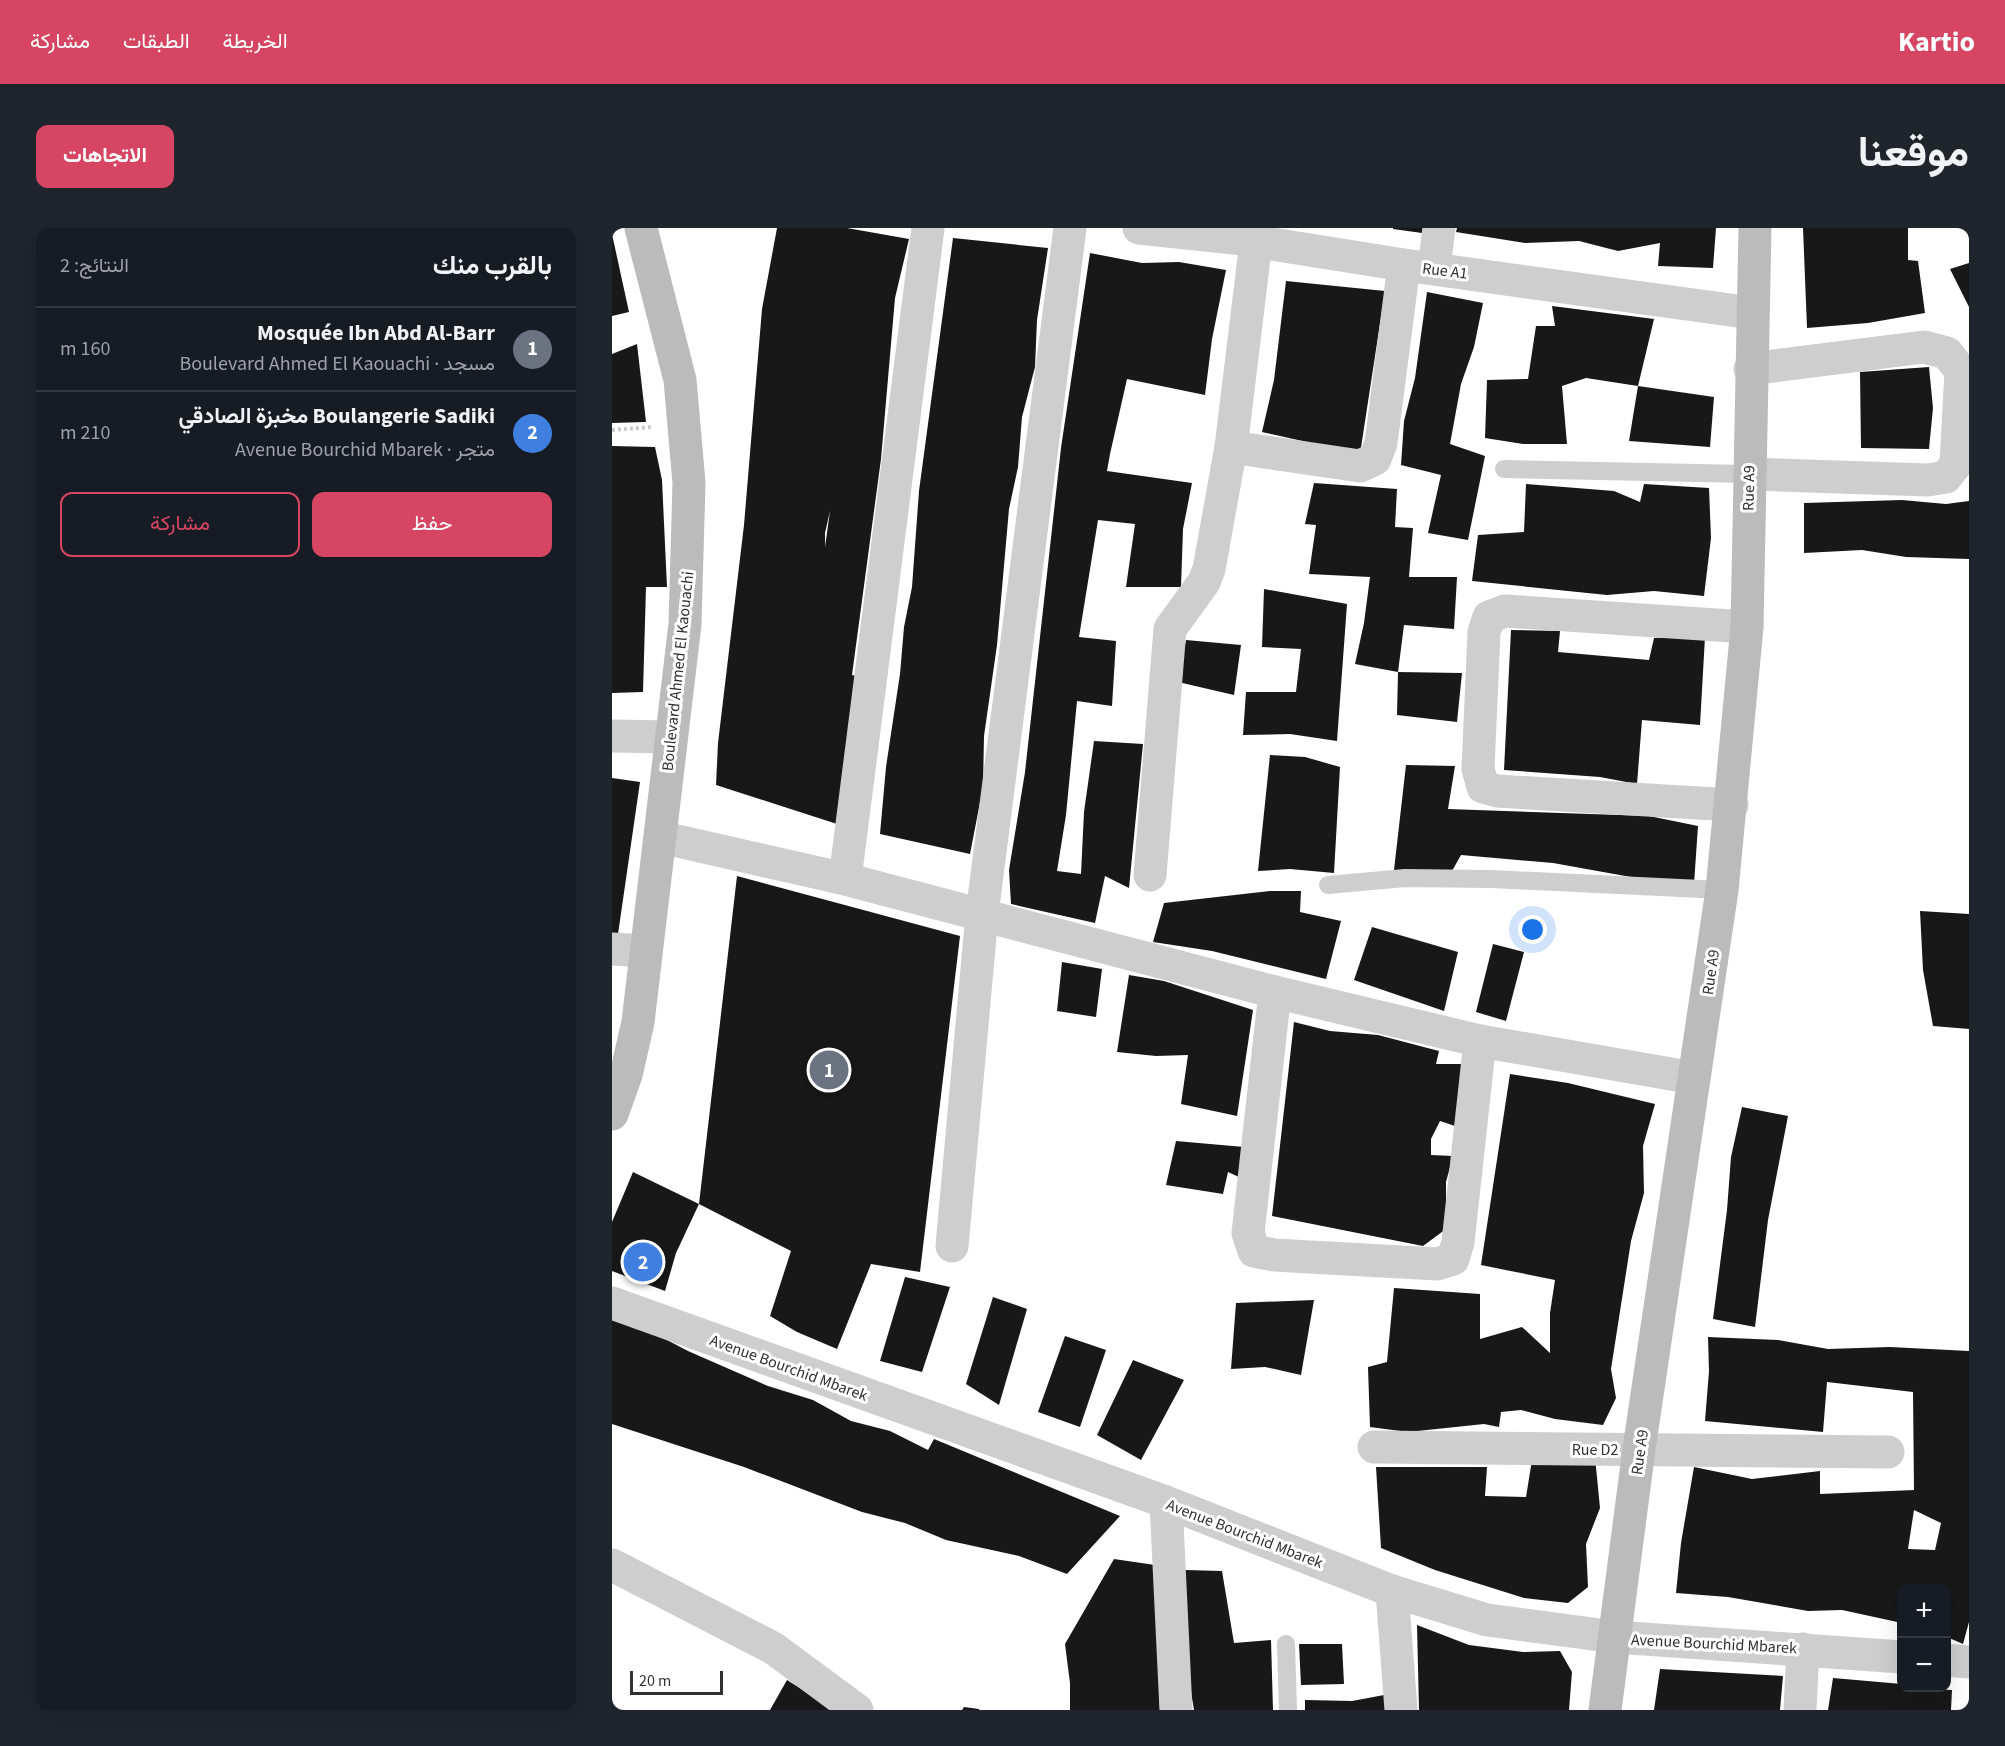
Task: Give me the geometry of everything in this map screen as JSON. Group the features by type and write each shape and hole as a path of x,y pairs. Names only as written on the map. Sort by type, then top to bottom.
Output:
{"street":[{"name":"Boulevard Ahmed El Kaouachi","path":"612,1114 626,1075 638,1022 685,624 689,557 689,483 680,380 641,228"},
{"path":"845,879 928,228"},
{"path":"952,1246 982,914 1070,228"},
{"name":"Rue A1","path":"1139,228 1242,236 1419,267 1752,313"},
{"path":"1231,447 1360,466 1375,459 1381,443 1419,267 1438,228"},
{"name":"Rue A9","path":"1605,1710 1639,1449 1722,890 1732,805 1747,627 1750,369 1755,228"},
{"path":"1150,875 1170,629 1204,582 1209,569 1231,447 1242,236"},
{"path":"1748,474 1928,480 1946,477 1956,464 1961,371 1947,353 1924,347 1750,369"},
{"path":"1732,805 1497,791 1483,787 1478,769 1484,632 1489,617 1505,611 1747,627"},
{"path":"612,736 671,737"},
{"path":"660,837 845,879 1275,992 1480,1041 1694,1078"},
{"path":"612,949 646,951"},
{"path":"1275,992 1248,1233 1254,1251 1274,1255 1437,1264 1453,1259 1458,1242 1480,1041"},
{"name":"Avenue Bourchid Mbarek","path":"612,1303 1166,1502 1392,1591 1487,1620 1616,1637 1897,1657"},
{"name":"Rue D2","path":"1374,1447 1888,1452"},
{"path":"1166,1502 1176,1710"},
{"path":"612,1565 773,1648 857,1710"},
{"path":"1392,1591 1401,1710"},
{"path":"1800,1710 1803,1649"},
{"path":"1951,1660 1969,1662"}],"lane":[{"path":"1504,469 1748,474"},
{"path":"1328,885 1406,878 1491,879 1722,890"},
{"path":"1286,1644 1288,1710"}],"path":[{"path":"612,430 685,424"}],"building":[{"path":"777,228 847,228 909,239 895,298 881,459 852,675 856,676 837,824 716,785 718,743 744,525 762,309","holes":["830,511 825,547 825,533"]},
{"path":"1393,228 1423,228 1422,233"},
{"path":"1457,228 1716,228 1713,268 1658,266 1660,243 1618,251 1579,241 1525,243 1456,232"},
{"path":"1803,228 1908,228 1908,260 1918,261 1925,313 1868,323 1807,328"},
{"path":"612,234 629,312 612,316"},
{"path":"953,238 1048,248 1037,320 1035,367 1022,417 1018,467 1009,509 997,645 984,736 983,787 970,854 880,834 904,627 912,587 919,491"},
{"path":"1090,253 1142,263 1179,262 1226,270 1212,339 1205,395 1127,379 1110,454 1107,471 1192,483 1183,529 1181,587 1126,587 1135,524 1098,520 1079,637 1116,641 1112,706 1077,701 1066,815 1057,871 1081,874 1084,812 1094,741 1143,744 1129,888 1105,876 1095,923 1011,904 1009,870 1025,772 1061,448"},
{"path":"1969,263 1969,307 1950,269"},
{"path":"1286,281 1385,291 1360,454 1262,432 1274,380"},
{"path":"1427,292 1483,303 1474,347 1461,384 1450,444 1485,456 1468,540 1428,533 1441,475 1401,465 1404,421 1415,378"},
{"path":"1552,306 1654,319 1638,386 1586,378 1562,386 1567,444 1523,444 1485,438 1487,380 1528,379 1536,326 1555,326"},
{"path":"637,344 646,422 612,423 612,354"},
{"path":"1929,367 1933,408 1929,449 1861,448 1860,372"},
{"path":"1638,386 1714,397 1710,447 1629,441"},
{"path":"612,446 655,447 662,480 667,587 646,587 643,692 612,693"},
{"path":"1314,483 1397,489 1395,527 1413,528 1409,577 1457,577 1454,629 1404,625 1398,672 1355,664 1364,623 1370,577 1309,574 1316,525 1305,524"},
{"path":"1526,484 1614,491 1640,502 1644,484 1709,488 1711,538 1704,596 1654,591 1607,595 1472,581 1478,535 1524,532"},
{"path":"1902,500 1946,504 1969,501 1969,559 1906,557 1862,550 1804,553 1804,503"},
{"path":"1264,589 1347,604 1337,741 1290,734 1243,735 1246,692 1296,692 1301,649 1262,647"},
{"path":"1511,630 1560,631 1558,652 1649,660 1654,638 1705,637 1700,725 1642,720 1637,784 1600,777 1504,770"},
{"path":"1186,640 1241,645 1234,695 1178,682"},
{"path":"1398,672 1462,673 1457,722 1397,715"},
{"path":"1270,755 1305,757 1340,767 1334,873 1290,869 1258,871"},
{"path":"1406,765 1455,766 1448,809 1649,816 1698,826 1694,884 1642,879 1553,863 1461,855 1452,871 1394,870"},
{"path":"612,778 640,782 617,941 612,940"},
{"path":"737,876 960,936 920,1272 871,1264 837,1349 797,1332 770,1316 791,1251 699,1204"},
{"path":"1270,891 1301,891 1300,912 1341,921 1326,979 1212,951 1153,942 1164,903"},
{"path":"1920,911 1969,914 1969,1029 1933,1026 1923,970"},
{"path":"1372,927 1458,952 1444,1011 1354,980"},
{"path":"1493,944 1524,952 1506,1021 1476,1012"},
{"path":"1062,962 1102,969 1096,1017 1057,1011"},
{"path":"1129,975 1164,981 1253,1010 1237,1116 1181,1104 1188,1055 1156,1056 1117,1052"},
{"path":"1294,1022 1330,1031 1378,1035 1439,1051 1436,1064 1462,1064 1455,1126 1440,1121 1431,1139 1431,1155 1453,1156 1446,1182 1446,1229 1423,1246 1272,1216"},
{"path":"1510,1074 1568,1083 1655,1104 1643,1146 1644,1193 1631,1241 1611,1369 1616,1398 1603,1425 1555,1419 1521,1410 1501,1412 1499,1427 1484,1424 1408,1432 1370,1427 1368,1367 1387,1362 1394,1288 1480,1294 1480,1339 1522,1327 1550,1353 1550,1313 1555,1280 1481,1265"},
{"path":"1742,1107 1788,1116 1768,1220 1755,1327 1713,1319 1727,1210 1731,1157"},
{"path":"1176,1141 1244,1147 1241,1178 1228,1172 1223,1194 1166,1185"},
{"path":"633,1172 699,1204 676,1253 665,1291 612,1271 612,1222"},
{"path":"905,1277 950,1287 922,1372 880,1361"},
{"path":"993,1297 1027,1309 999,1405 966,1384"},
{"path":"1314,1300 1301,1375 1265,1367 1231,1369 1236,1303"},
{"path":"612,1316 644,1328 688,1351 768,1386 813,1400 851,1421 890,1431 928,1450 934,1439 1120,1516 1067,1574 1019,1556 946,1540 905,1523 862,1512 744,1467 612,1424"},
{"path":"1065,1336 1106,1350 1080,1427 1038,1412"},
{"path":"1708,1337 1778,1340 1828,1349 1890,1347 1969,1351 1969,1622 1963,1644 1951,1639 1951,1584 1897,1584 1897,1622 1842,1610 1808,1611 1728,1597 1676,1593 1681,1543 1694,1467 1752,1479 1820,1471 1820,1494 1914,1490 1913,1392 1827,1382 1823,1432 1705,1421 1709,1371","holes":["1914,1510 1941,1523 1935,1550 1908,1549"]},
{"path":"1133,1360 1184,1380 1141,1460 1097,1435"},
{"path":"1595,1457 1600,1508 1586,1544 1588,1587 1568,1603 1524,1598 1435,1570 1381,1548 1376,1467 1487,1467 1485,1496 1526,1497 1532,1460"},
{"path":"1114,1559 1155,1565 1160,1710 1070,1710 1070,1683 1065,1644"},
{"path":"1185,1570 1222,1571 1234,1643 1271,1640 1273,1710 1194,1710 1189,1680"},
{"path":"1417,1625 1469,1645 1523,1652 1560,1651 1572,1672 1569,1710 1419,1710"},
{"path":"1299,1644 1342,1644 1344,1684 1301,1685"},
{"path":"1660,1669 1783,1676 1780,1710 1654,1710"},
{"path":"1833,1678 1897,1684 1897,1692 1951,1692 1952,1690 1951,1710 1828,1710"},
{"path":"787,1680 827,1705 831,1710 770,1710"},
{"path":"1384,1695 1386,1710 1305,1710 1305,1700 1352,1701"},
{"path":"964,1707 979,1709 979,1710 962,1710"}],"place":[{"name":"Mosquée Ibn Abd Al-Barr","path":"829,1070"},
{"name":"Boulangerie Sadiki مخبزة الصادقي","path":"643,1262"}]}
